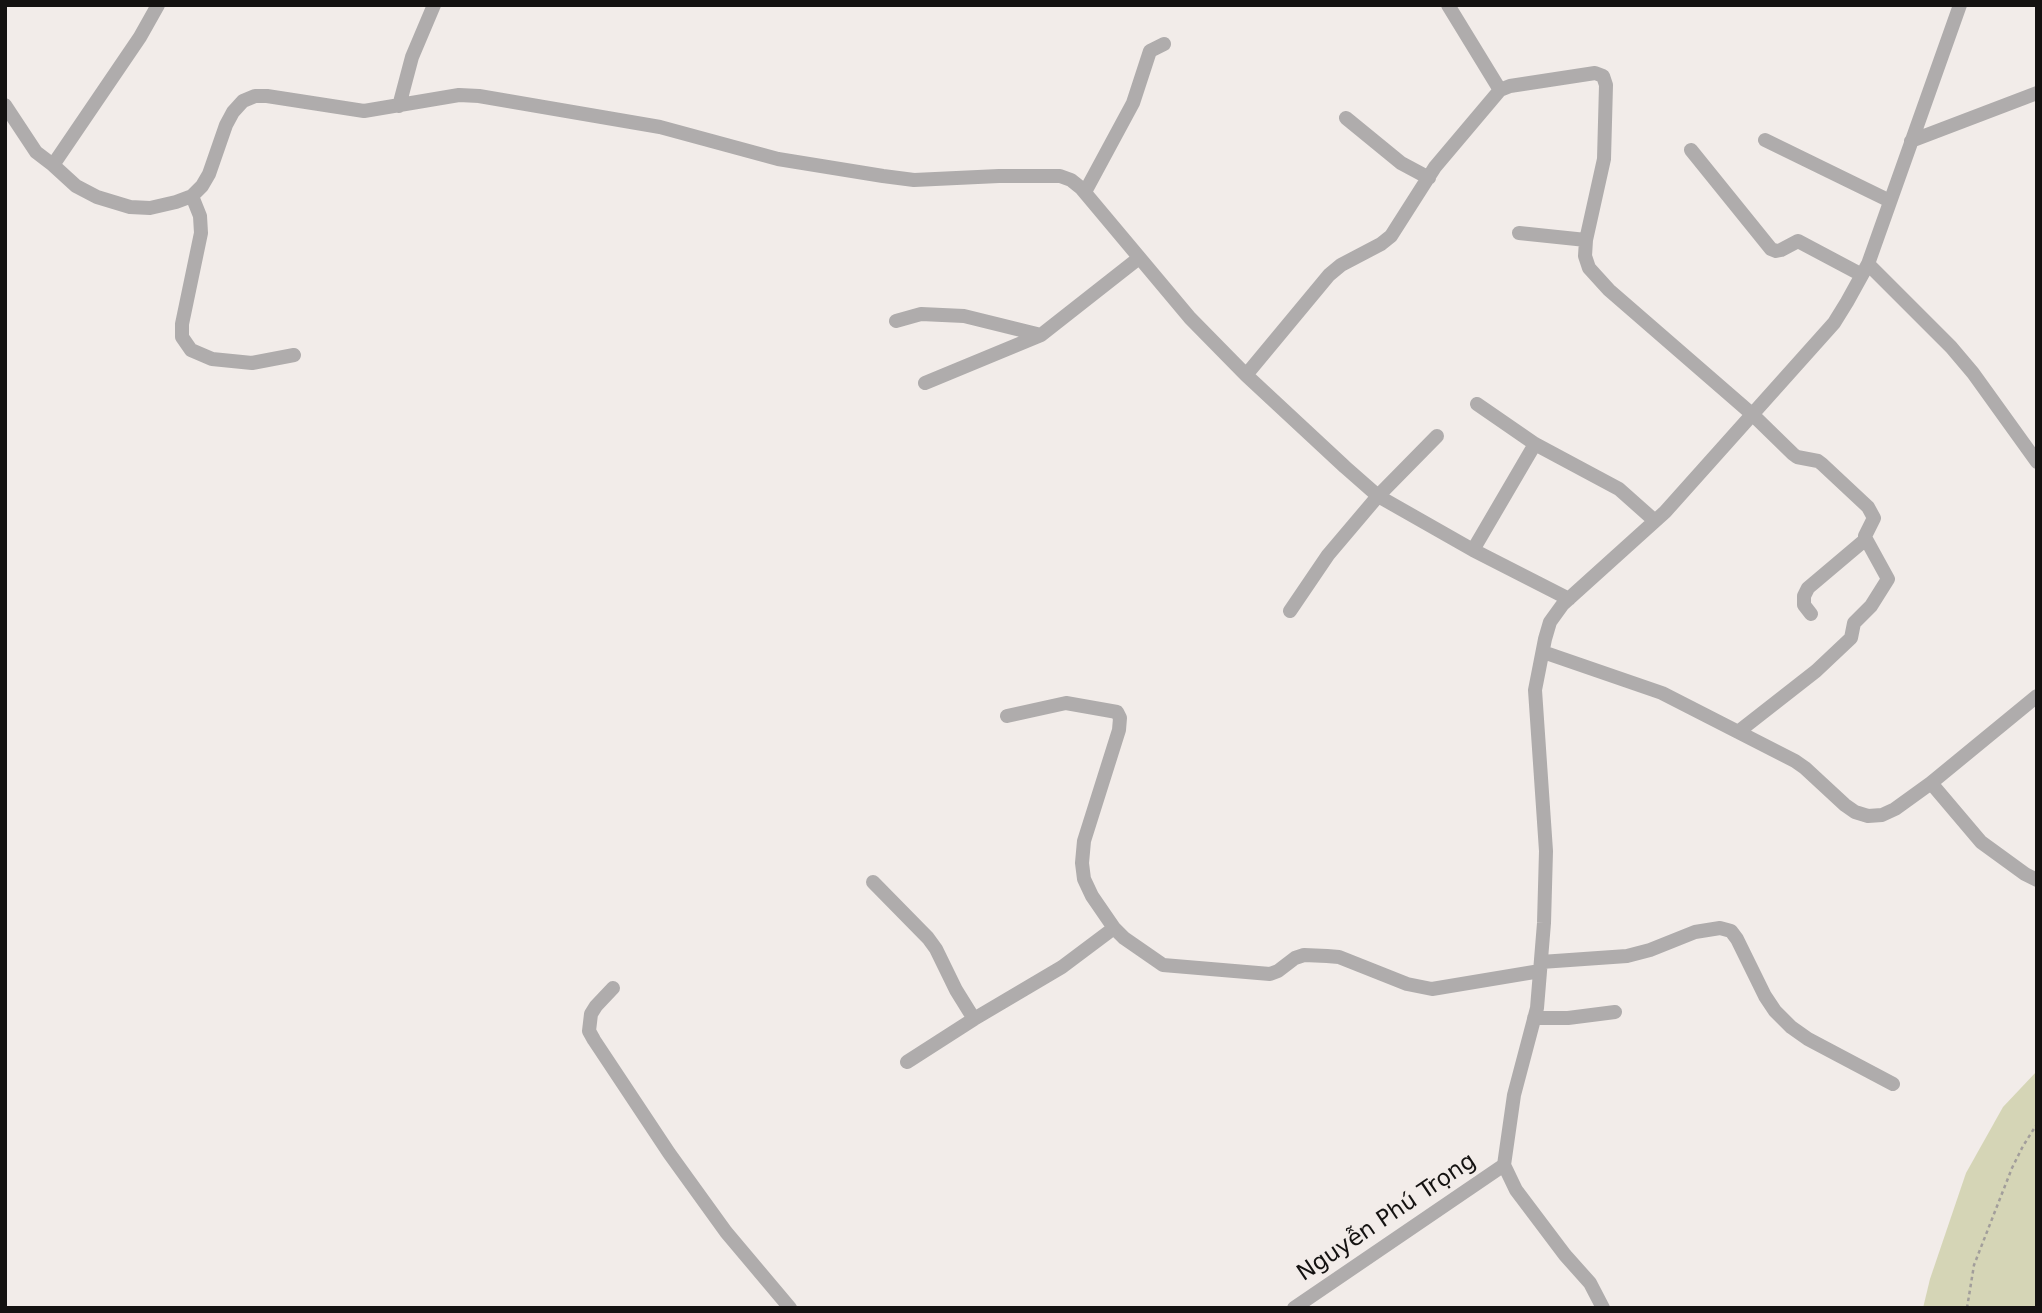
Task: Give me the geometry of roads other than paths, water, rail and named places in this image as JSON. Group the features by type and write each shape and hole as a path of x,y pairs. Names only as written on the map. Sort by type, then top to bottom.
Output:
{"street":[{"path":"53,165 158,5"},
{"path":"399,106 412,57 434,5"},
{"path":"1448,5 1500,90"},
{"path":"1603,1308 1590,1283 1565,1255 1516,1190 1504,1165 1514,1095 1534,1018 1541,966 1546,851 1535,690 1550,622 1569,599 1655,522 1834,323 1865,270 1960,5"},
{"path":"1085,192 1133,103 1150,51 1164,44"},
{"path":"1246,375 1329,275 1391,236 1442,158 1500,90 1510,86 1595,73 1603,76 1606,85 1604,159 1586,240 1585,256 1589,268 1598,280 1753,415 1793,454 1818,461 1868,508 1874,518 1865,536 1888,579 1871,606 1853,623 1851,638 1816,671 1738,732"},
{"path":"1911,141 2037,93"},
{"path":"5,105 36,152 76,186 97,197 130,207 150,208 192,196 209,174 233,111 255,96 364,111 459,95 479,96 660,127 778,159 914,180 1060,176 1072,180 1085,192 1190,318 1246,375 1378,496 1473,550 1569,599"},
{"path":"1346,118 1401,163 1429,178"},
{"path":"1765,140 1890,201"},
{"path":"1691,150 1771,248 1781,250 1798,241 1865,270 1951,347 2037,462"},
{"path":"192,196 200,216 201,233 182,324 182,337 191,350 212,359 251,363 295,355"},
{"path":"1518,233 1586,240"},
{"path":"925,383 1041,335 1139,258"},
{"path":"896,321 921,314 964,316 1041,335"},
{"path":"1477,404 1535,444 1619,489 1655,522"},
{"path":"1290,611 1328,555 1378,496 1437,436"},
{"path":"1473,550 1535,444"},
{"path":"1811,614 1804,605 1808,588 1866,539"},
{"path":"1543,652 1662,693 1805,768 1855,812 1868,816 1882,815 1895,809 2037,696"},
{"path":"1007,716 1066,703 1117,712 1120,718 1119,730 1084,841 1084,879 1114,928 1163,965 1270,974 1304,955 1339,957 1407,984 1432,989 1541,966 1627,956 1695,932 1720,928 1731,931 1737,939 1765,996 1791,1027 1808,1039 1893,1084"},
{"path":"1931,783 1981,842 2037,880"},
{"path":"873,882 936,948 956,990 974,1019"},
{"path":"907,1062 1062,967 1114,928"},
{"path":"613,988 591,1014 589,1031 669,1153 726,1233 790,1308"},
{"path":"1534,1018 1568,1018 1615,1012"},
{"name":"Nguyễn Phú Trọng","path":"1294,1308 1504,1165"}]}
